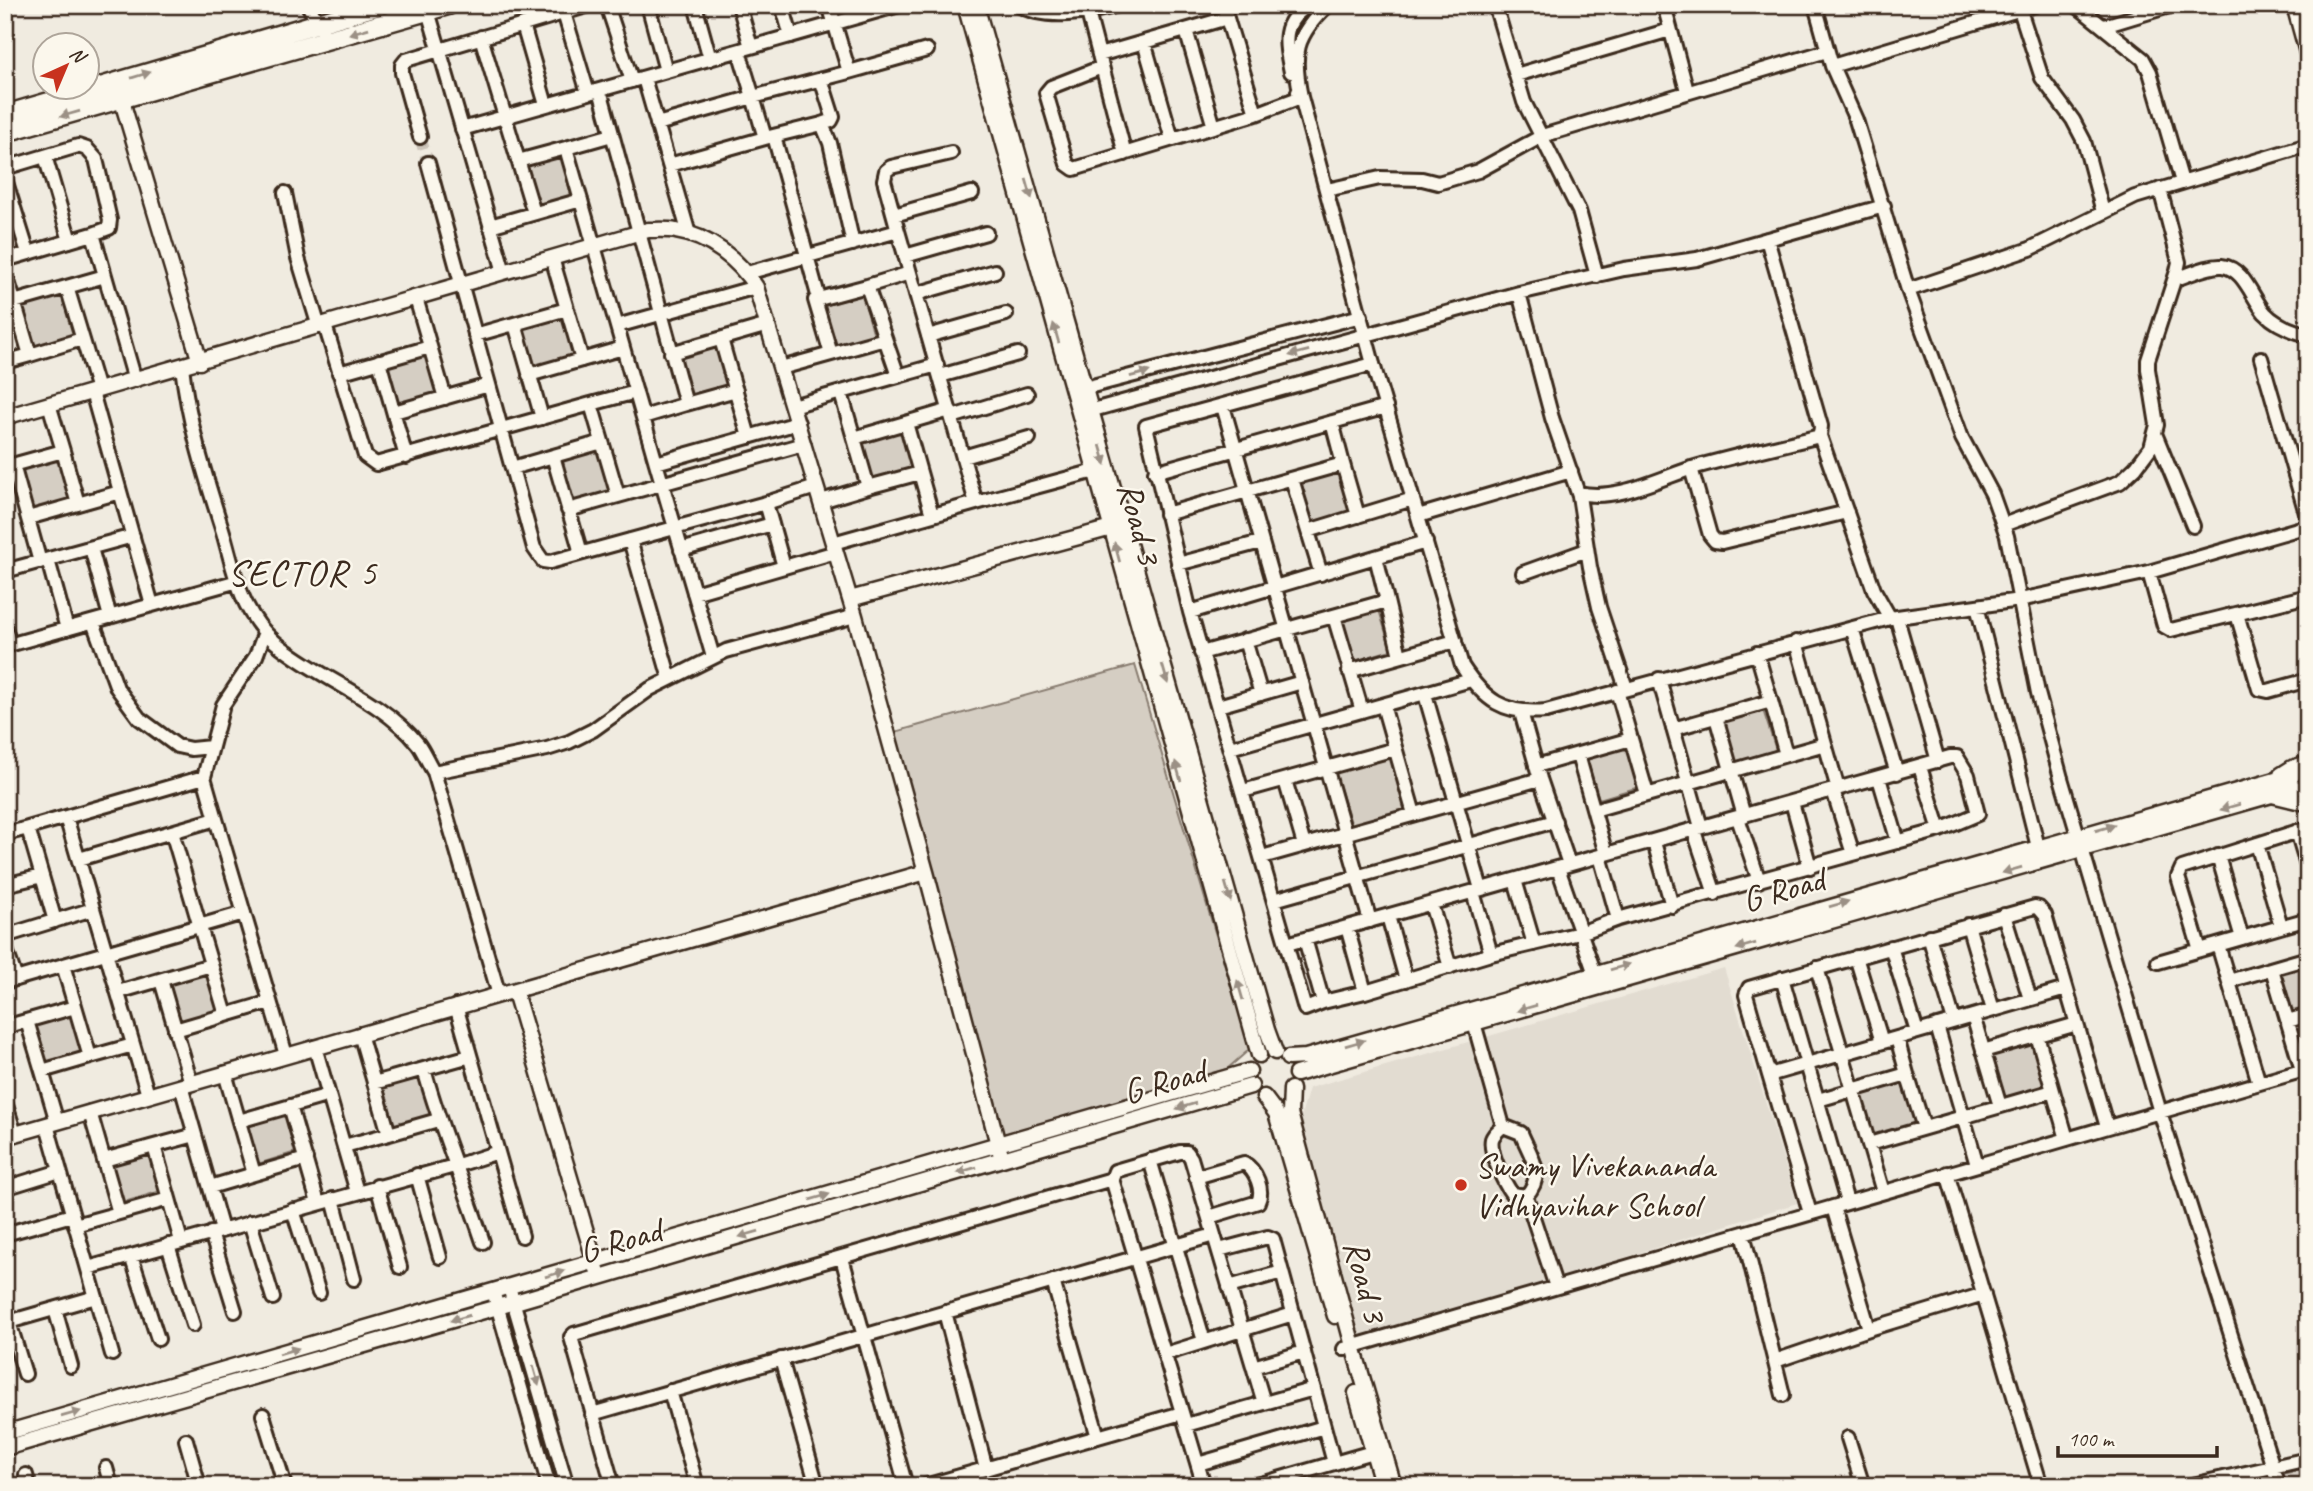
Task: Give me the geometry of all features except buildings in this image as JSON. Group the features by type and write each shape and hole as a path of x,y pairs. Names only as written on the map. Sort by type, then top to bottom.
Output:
{"main road":[{"path":"5,132 318,22 380,5"},
{"path":"5,115 119,91 327,40 449,5"}],"street":[{"path":"308,5 327,40"},
{"path":"420,137 402,73 402,65 406,60 590,5"},
{"path":"607,5 657,124 689,234"},
{"path":"648,5 666,71"},
{"path":"695,5 710,59"},
{"path":"739,5 753,97 808,256 819,299"},
{"path":"782,5 791,36"},
{"path":"829,5 849,72"},
{"path":"462,129 834,24 873,9 899,5"},
{"name":"Road 3","path":"965,5 1079,390"},
{"name":"Road 3","path":"976,5 1079,390 1095,471 1116,526 1267,1030 1282,1055"},
{"path":"1019,5 1036,12 1118,5"},
{"path":"1301,97 1292,75 1285,38 1293,19 1310,5"},
{"path":"1328,5 1305,32 1297,50 1295,67 1301,97 1385,407 1462,666 1471,680 1503,707 1521,712 1546,711 1893,618 2020,600 2149,572 2308,523 2261,358"},
{"path":"1495,5 1524,102 1579,211 1597,276"},
{"path":"1664,5 1687,91"},
{"path":"1815,5 1832,66 1856,120 1908,290 1962,438 1992,494 2003,525 2038,693 2160,1112 2279,1486"},
{"path":"1832,66 2035,5"},
{"path":"2077,5 2144,59 2182,181"},
{"path":"2104,26 2173,5"},
{"path":"2294,5 2308,56"},
{"path":"1087,9 1125,154"},
{"path":"2020,10 2042,78 2073,120 2084,141 2103,212"},
{"path":"428,11 504,272"},
{"path":"1256,114 1225,12 1186,30 1144,42 1101,61 1051,87 1046,93 1070,167 1079,169 1256,114 1301,97"},
{"path":"564,13 612,135 686,404"},
{"path":"523,24 546,105"},
{"path":"1186,30 1214,127"},
{"path":"1516,75 1670,30"},
{"path":"481,37 534,214"},
{"path":"1144,42 1172,139"},
{"path":"657,124 927,50"},
{"path":"1327,190 1380,178 1408,178 1438,183 1478,171 1542,136 1827,51"},
{"path":"669,165 831,121 833,117 821,79"},
{"path":"119,91 200,362"},
{"path":"822,124 830,143 853,244"},
{"path":"519,161 612,135"},
{"path":"1908,290 2030,249 2135,197 2308,145"},
{"path":"5,168 78,146 87,149 96,159 110,220 109,228 5,260"},
{"path":"566,148 713,657"},
{"path":"951,153 891,167 886,171 884,180 976,503"},
{"path":"45,156 70,241"},
{"path":"428,163 501,430 538,557 543,561 550,562 766,503 868,487 920,473"},
{"path":"5,179 28,253"},
{"path":"2003,525 2120,482 2151,447 2157,425 2148,360 2179,262 2160,188"},
{"path":"285,193 298,258 365,456 376,464 636,392"},
{"path":"894,215 972,193"},
{"path":"490,226 581,200"},
{"path":"1084,412 1519,293 1624,269 1698,259 1884,206"},
{"path":"5,417 648,230 676,231 708,241 747,273 756,287 855,616 1002,1160"},
{"path":"747,273 898,231"},
{"path":"905,256 986,233"},
{"path":"93,234 135,380"},
{"path":"1767,239 1821,426 1820,436 1874,590 1893,618 1938,761"},
{"path":"552,258 582,360"},
{"path":"2175,279 2215,267 2229,268 2239,275 2264,312 2276,323 2308,335"},
{"path":"5,271 30,355"},
{"path":"916,294 995,271"},
{"path":"831,354 815,300 910,273"},
{"path":"15,302 105,276"},
{"path":"867,285 898,376"},
{"path":"67,287 152,605"},
{"path":"617,326 756,287"},
{"path":"1519,293 1552,418 1578,494 1600,607 1647,794"},
{"path":"416,298 445,398"},
{"path":"475,335 567,309"},
{"path":"928,336 1006,314"},
{"path":"1079,390 1361,316"},
{"path":"514,324 542,418"},
{"path":"671,353 768,325"},
{"path":"721,339 749,437"},
{"path":"781,368 885,339"},
{"path":"5,362 82,340"},
{"path":"339,373 430,347"},
{"path":"529,375 623,348"},
{"path":"792,406 898,376 938,371 1018,354"},
{"path":"379,361 407,457"},
{"path":"1287,944 1950,757 1957,757 1961,761 1968,775 1978,814 1940,831 1618,919 1580,933 1491,954 1305,1009 1201,653 1146,426 1373,364"},
{"path":"182,366 187,408 238,582 257,625 295,658 380,710 419,745 434,772 499,995"},
{"path":"394,412 489,385"},
{"path":"643,417 736,390"},
{"path":"841,393 868,487"},
{"path":"853,438 1027,394"},
{"path":"49,404 78,504"},
{"path":"591,404 618,496"},
{"path":"1223,406 1370,921"},
{"path":"1155,472 1385,407"},
{"name":"Road 3","path":"1084,412 1259,1055"},
{"path":"1332,422 1358,516"},
{"path":"656,463 797,423"},
{"path":"905,423 932,515"},
{"path":"1578,494 1592,496 1632,489 1691,468 1820,436"},
{"path":"2156,436 2193,526"},
{"path":"963,457 1029,438"},
{"path":"512,468 602,442"},
{"path":"568,510 804,444"},
{"path":"63,451 9,466 67,629"},
{"path":"553,456 581,553"},
{"path":"1166,514 1343,464"},
{"path":"1691,468 1710,535 1716,541 1722,542 1847,512"},
{"path":"694,593 784,568 834,547 932,515 1095,471"},
{"path":"1418,516 1572,471"},
{"path":"1292,479 1321,574"},
{"path":"27,518 120,492"},
{"path":"1308,531 1413,499"},
{"path":"766,503 784,568"},
{"path":"681,550 772,524"},
{"path":"850,599 1116,526"},
{"path":"5,571 133,536"},
{"path":"629,540 670,679"},
{"path":"1178,564 1261,542"},
{"path":"1190,612 1426,542"},
{"path":"91,548 110,617"},
{"path":"1523,573 1587,550"},
{"path":"1376,557 1400,656"},
{"path":"2149,572 2167,629 2175,630 2308,596"},
{"path":"5,628 8,645 238,582"},
{"path":"1201,653 1387,601"},
{"path":"1977,606 2038,847"},
{"path":"2237,614 2259,689 2268,691 2308,680"},
{"path":"434,772 569,742 593,730 650,690 713,657 733,649 855,616"},
{"path":"1334,617 1362,711"},
{"path":"93,621 117,688 139,718 177,747 211,747"},
{"path":"1852,628 1897,774"},
{"path":"265,632 256,656 223,705 204,777 286,1055"},
{"path":"1245,640 1261,694"},
{"path":"1349,671 1455,641"},
{"path":"1796,642 1853,853"},
{"path":"1756,653 1786,755"},
{"path":"1659,679 1689,783 1715,894"},
{"path":"1230,748 1471,680"},
{"path":"1218,706 1302,682"},
{"path":"1424,694 1468,845 1491,954"},
{"path":"1673,729 1770,701"},
{"path":"1383,705 1414,814"},
{"path":"1521,712 1555,821 1580,933 1595,974"},
{"path":"1716,717 1759,881"},
{"path":"1262,857 1456,803 1538,773 1578,755 1632,740"},
{"path":"1594,810 1825,744"},
{"path":"1243,791 1395,749"},
{"path":"1578,755 1594,810 1618,919"},
{"path":"2308,763 2292,768 2271,788 2301,802 2308,800"},
{"path":"1920,767 1940,831"},
{"path":"5,834 204,777"},
{"path":"1879,778 1898,842"},
{"path":"1285,780 1304,845"},
{"name":"G Road","path":"1296,1074 2294,781"},
{"path":"1792,802 1810,866"},
{"path":"66,817 148,1095"},
{"path":"79,859 216,820"},
{"path":"1274,900 1555,821"},
{"path":"28,828 55,921"},
{"path":"2200,950 2178,877 2182,868 2302,830 2308,868"},
{"path":"172,832 226,1015"},
{"path":"1654,842 1672,906"},
{"name":"G Road","path":"1282,1055 1306,1057 2038,847 2082,843"},
{"path":"2257,844 2281,926"},
{"path":"2218,856 2242,938"},
{"path":"5,1102 10,1135 926,872"},
{"path":"5,885 42,876"},
{"path":"1515,880 1534,944"},
{"path":"1431,904 1450,967"},
{"path":"1810,1213 1746,992 1754,986 2035,907 2045,915 2107,1127"},
{"path":"5,936 93,909"},
{"path":"5,947 10,980 244,913"},
{"path":"2004,915 2030,999"},
{"path":"1388,916 1406,979"},
{"path":"2158,962 2308,919"},
{"path":"1968,925 1993,1010"},
{"path":"1347,927 1365,992"},
{"path":"1929,936 1954,1021"},
{"path":"1305,939 1323,1002"},
{"path":"2218,945 2259,1083"},
{"path":"1891,947 1917,1032"},
{"path":"1856,957 1882,1042"},
{"path":"2229,981 2308,958"},
{"path":"63,965 90,1057"},
{"path":"118,992 211,965"},
{"path":"1817,968 1883,1192"},
{"path":"1348,1348 2305,1070 2272,969"},
{"path":"1782,978 1847,1202"},
{"path":"160,980 175,1030 195,1135 210,1186 235,1311"},
{"path":"1769,1075 2066,989"},
{"path":"515,992 600,1277"},
{"path":"175,1030 270,1002"},
{"path":"456,1006 522,1236"},
{"path":"5,1027 75,1007"},
{"path":"2288,1021 2308,1015"},
{"path":"1973,1016 2000,1106"},
{"path":"27,1021 42,1071 60,1171 112,1354"},
{"path":"1474,1023 1503,1126"},
{"path":"1983,1051 2077,1024"},
{"path":"1937,1026 1977,1165"},
{"path":"360,1034 389,1133"},
{"path":"2037,1035 2067,1139"},
{"path":"1897,1038 1923,1128"},
{"path":"42,1071 133,1045"},
{"path":"315,1047 357,1192"},
{"path":"1259,1055 1282,1055 1296,1074 1291,1089 1279,1098 1264,1097 1250,1079 1254,1059 1259,1055"},
{"path":"374,1083 470,1056"},
{"path":"424,1069 438,1120 458,1165 483,1242"},
{"path":"225,1073 254,1174"},
{"path":"1818,1100 1907,1074"},
{"name":"G Road","path":"5,1433 999,1144 1250,1079"},
{"name":"G Road","path":"5,1448 1002,1160 1250,1079"},
{"name":"Road 3","path":"1291,1089 1290,1113 1348,1348"},
{"path":"1869,1144 2053,1091"},
{"path":"239,1121 329,1095"},
{"name":"Road 3","path":"1264,1097 1276,1113 1348,1348 1378,1451 1383,1486"},
{"path":"290,1106 318,1203"},
{"path":"90,1112 119,1213"},
{"path":"344,1146 438,1120"},
{"path":"1503,1126 1493,1135 1493,1153 1512,1194 1526,1196"},
{"path":"1503,1126 1521,1133 1537,1171 1532,1189 1526,1196"},
{"path":"104,1160 195,1135"},
{"path":"154,1146 169,1199 192,1325"},
{"path":"88,1268 498,1152"},
{"path":"1204,1486 1112,1179 1115,1171 1187,1152 1264,1403"},
{"path":"210,1186 306,1159"},
{"path":"1150,1160 1203,1341"},
{"path":"1196,1177 1244,1163 1253,1170 1256,1177 1261,1196 1258,1202 1209,1217"},
{"path":"5,1188 60,1171"},
{"path":"1947,1173 2041,1486"},
{"path":"417,1175 440,1257"},
{"path":"613,1486 571,1337 574,1334 1112,1179"},
{"path":"377,1186 400,1267"},
{"path":"1526,1196 1556,1287"},
{"path":"5,1234 119,1213 169,1199"},
{"path":"333,1199 354,1279"},
{"path":"1833,1207 1869,1329"},
{"path":"293,1210 319,1293"},
{"path":"250,1222 273,1298"},
{"path":"1743,1233 1783,1395"},
{"path":"592,1414 1214,1235"},
{"path":"1219,1250 1271,1237 1273,1239 1334,1463"},
{"path":"131,1256 158,1339"},
{"path":"842,1258 906,1486"},
{"path":"1229,1287 1282,1272"},
{"path":"1053,1281 1098,1437"},
{"path":"509,1287 567,1486"},
{"path":"494,1292 549,1486"},
{"path":"1775,1361 1984,1294"},
{"path":"25,1374 7,1323 96,1297"},
{"path":"55,1309 71,1366"},
{"path":"945,1312 986,1469"},
{"path":"1165,1354 1293,1314"},
{"path":"1253,1367 1304,1352"},
{"path":"781,1359 817,1486"},
{"path":"925,1486 1098,1437 1264,1403 1314,1389"},
{"path":"670,1391 697,1486"},
{"path":"263,1415 285,1486"},
{"path":"1198,1464 1324,1427"},
{"path":"1849,1438 1863,1486"},
{"path":"186,1440 200,1486"},
{"path":"1254,1486 1378,1451"},
{"name":"Road 3","path":"1378,1451 1394,1486"},
{"path":"2188,1486 2308,1459"},
{"path":"106,1468 111,1486"}],"shaded area":[{"path":"564,154 576,194 536,206 524,166"},
{"path":"62,294 75,334 34,346 22,306"},
{"path":"862,294 874,335 834,347 822,307"},
{"path":"562,316 574,357 534,369 522,328"},
{"path":"717,347 730,387 689,399 677,359"},
{"path":"426,353 438,394 398,406 386,366"},
{"path":"902,429 914,469 874,481 861,441"},
{"path":"599,450 612,490 571,503 559,462"},
{"path":"58,458 71,498 30,511 18,470"},
{"path":"1340,471 1352,511 1311,523 1299,483"},
{"path":"1379,610 1391,650 1351,662 1339,622"},
{"path":"1135,665 1250,1049 1227,1069 1000,1136 895,732"},
{"path":"1763,710 1776,750 1735,762 1723,722"},
{"path":"1627,747 1639,787 1599,799 1587,759"},
{"path":"1390,755 1407,809 1352,826 1335,772"},
{"path":"2308,963 2308,1010 2289,1015 2278,971"},
{"path":"1724,968 1797,1203 1359,1342 1300,1120 1309,1088"},
{"path":"206,971 218,1011 178,1023 165,983"},
{"path":"72,1013 85,1054 44,1066 32,1026"},
{"path":"2036,1042 2049,1088 2001,1102 1988,1056"},
{"path":"418,1074 431,1114 391,1127 378,1086"},
{"path":"1906,1080 1919,1126 1871,1140 1858,1094"},
{"path":"286,1111 299,1151 258,1164 246,1123"},
{"path":"149,1151 161,1191 121,1203 109,1163"},
{"path":"2308,1468 2308,1486 2271,1486 2269,1477"}],"tunnel":[{"path":"420,137 428,163"}],"place":[{"name":"Swamy Vivekananda Vidhyavihar School","path":"1461,1185"}],"district":[{"name":"SECTOR 5","path":"303,572"}]}
